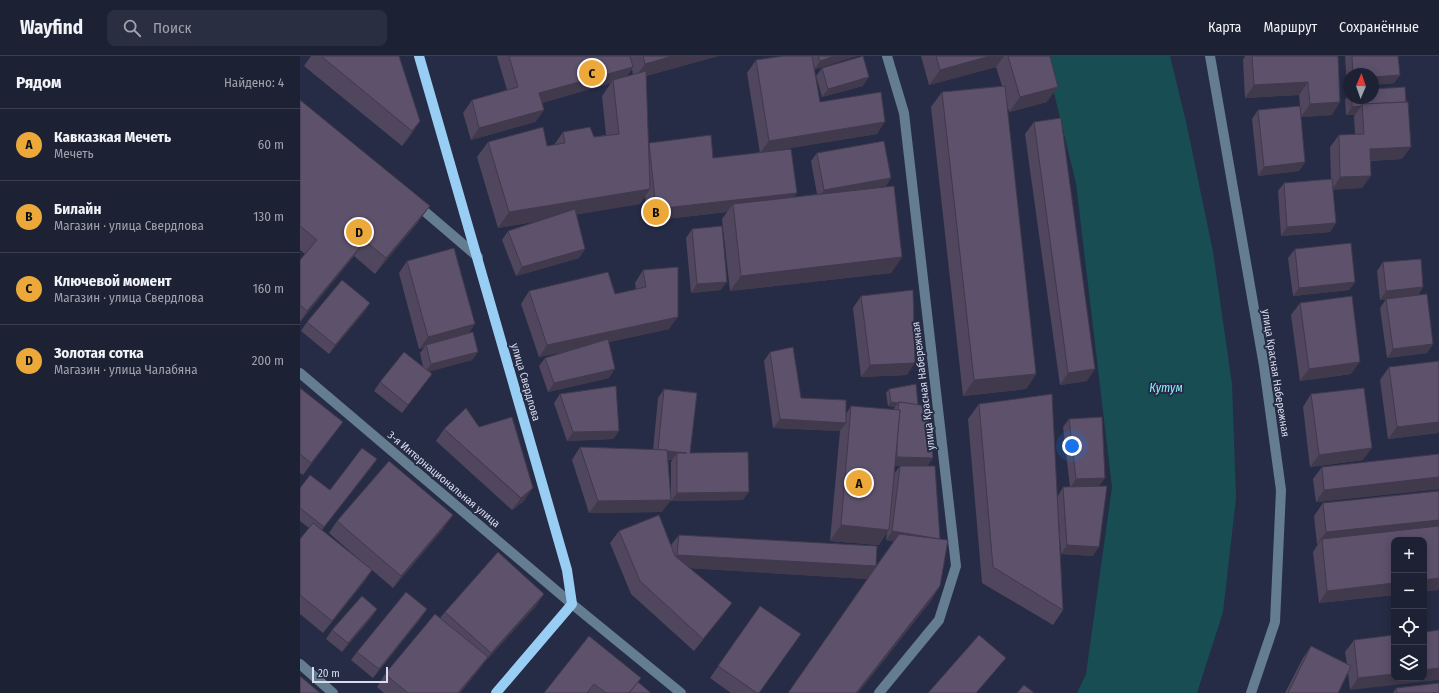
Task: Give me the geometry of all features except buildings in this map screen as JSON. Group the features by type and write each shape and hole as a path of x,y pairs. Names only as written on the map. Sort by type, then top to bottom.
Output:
{"main road":[{"name":"улица Свердлова","path":"420,56 567,570 572,604"},
{"path":"496,693 572,604"}],"street":[{"name":"улица Красная Набережная","path":"879,693 939,620 956,566 904,113 887,56"},
{"name":"улица Красная Набережная","path":"1210,56 1264,366 1281,490 1275,622 1251,693"},
{"path":"407,196 478,257"},
{"name":"3-я Интернациональная улица","path":"300,373 572,604 681,693"},
{"path":"300,664 334,693"}],"water":[{"name":"Кутум","path":"1045,56 1170,56 1187,126 1213,252 1232,384 1236,498 1223,612 1197,693 1077,693 1086,674 1112,487 1076,183"}],"place":[{"name":"Ключевой момент","path":"592,73"},
{"name":"Билайн","path":"656,212"},
{"name":"Золотая сотка","path":"359,232"},
{"name":"Кавказкая Мечеть","path":"859,483"}]}
